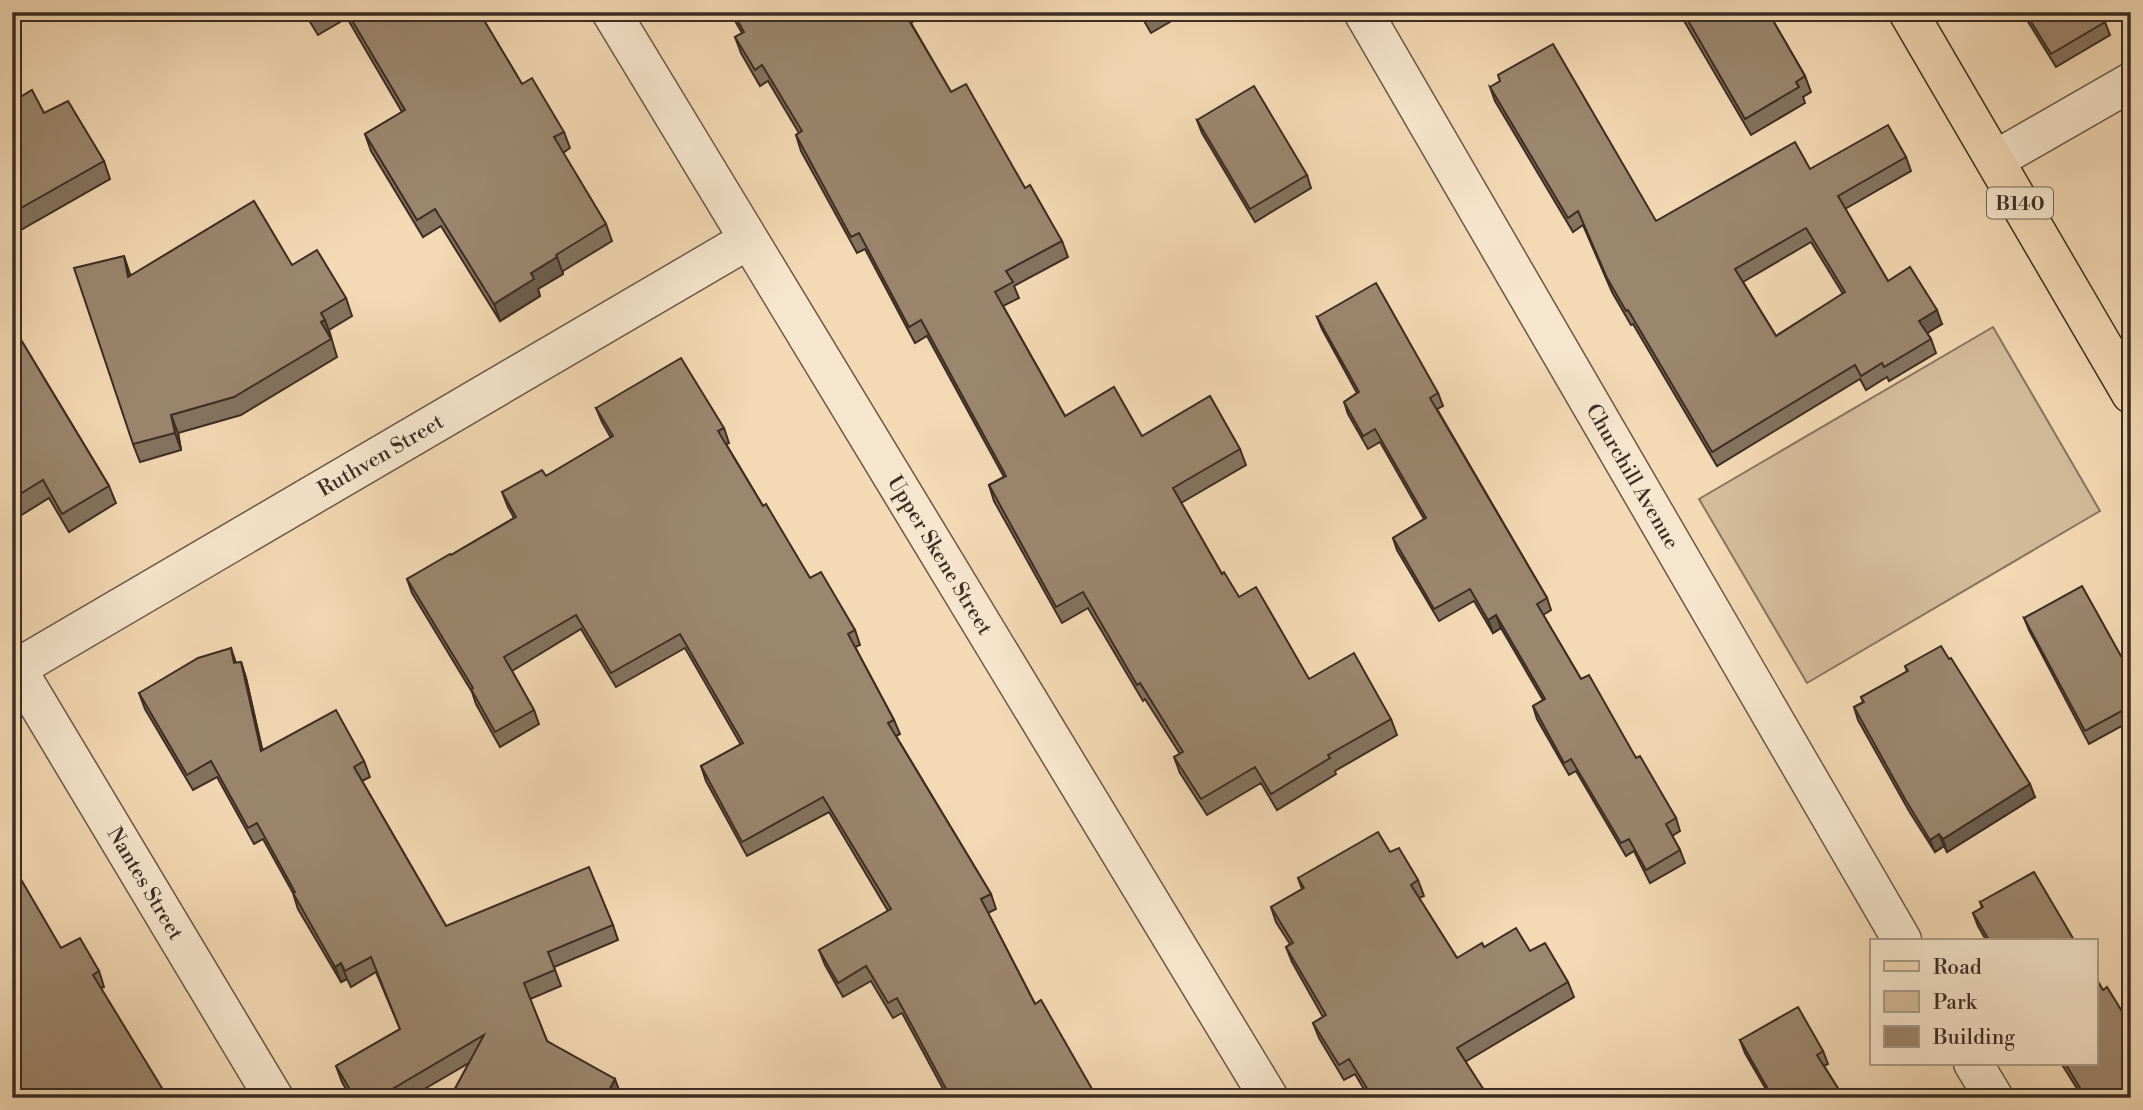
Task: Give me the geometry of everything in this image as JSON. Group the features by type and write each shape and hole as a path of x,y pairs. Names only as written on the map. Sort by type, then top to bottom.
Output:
{"main road":[{"name":"B140","path":"1909,12 2131,394"}],"street":[{"name":"Upper Skene Street","path":"611,12 1269,1098"},
{"name":"Churchill Avenue","path":"1363,12 1901,939"},
{"path":"1994,160 2131,82"},
{"name":"Ruthven Street","path":"14,670 748,240"},
{"name":"Nantes Street","path":"14,670 274,1098"},
{"path":"1974,1064 1994,1098"}],"green space":[{"path":"1993,327 2100,511 1807,683 1699,499"}],"building":[{"path":"308,12 322,12 312,18"},
{"path":"347,12 479,12 522,84 532,78 564,132 554,137 606,224 556,255 557,257 531,273 534,279 494,304 435,209 417,220 365,134 405,110"},
{"path":"733,12 904,12 951,92 966,84 1025,188 1030,185 1062,241 1006,271 1013,282 995,292 1065,416 1114,387 1142,436 1210,396 1240,449 1173,488 1222,574 1224,572 1239,597 1256,587 1309,679 1354,653 1391,719 1328,755 1330,758 1271,794 1255,767 1201,799 1174,757 1183,752 1140,683 1137,685 1083,592 1056,607 989,485 1006,476 921,320 909,327 859,233 851,237 796,135 802,131 762,65 755,70 735,37 744,32"},
{"path":"1142,12 1160,12 1146,20"},
{"path":"1683,12 1768,12 1805,76 1796,82 1799,87 1745,119"},
{"path":"2025,12 2099,12 2105,22 2051,54"},
{"path":"1553,44 1656,221 1795,142 1810,169 1888,125 1906,157 1838,196 1888,281 1910,267 1937,310 1919,321 1931,339 1884,367 1882,363 1861,376 1855,365 1712,452 1607,278 1578,211 1568,218 1490,87 1500,81 1498,75","holes":["1806,228 1845,292 1776,336 1735,269"]},
{"path":"1254,86 1307,175 1250,209 1197,120"},
{"path":"32,90 44,113 68,101 104,161 12,213 12,102"},
{"path":"254,201 292,265 317,250 346,298 321,313 325,320 321,322 331,339 234,397 171,415 175,433 133,444 74,268 124,256 128,277"},
{"path":"1376,283 1438,393 1430,398 1547,598 1537,604 1581,679 1589,675 1636,758 1640,756 1676,818 1666,824 1680,850 1646,870 1629,839 1621,843 1571,759 1564,763 1533,706 1545,699 1496,615 1488,620 1470,589 1434,609 1393,538 1426,518 1375,429 1363,436 1344,402 1359,392 1317,317"},
{"path":"12,325 109,486 62,514 43,480 12,499"},
{"path":"681,358 724,428 718,431 763,506 766,504 810,578 821,572 855,630 848,634 894,720 888,723 991,894 981,899 1035,1004 1041,1000 1096,1096 1093,1098 951,1098 897,998 888,1003 866,966 838,983 819,950 891,909 823,797 742,842 701,766 743,743 680,634 611,673 576,615 504,657 534,710 495,732 471,689 473,688 407,579 516,517 502,492 542,470 546,476 613,436 596,408"},
{"path":"2082,586 2131,674 2131,706 2085,731 2024,618"},
{"path":"1941,646 2030,784 1943,839 1939,834 1930,840 1854,707 1864,702 1861,697 1908,671 1905,666"},
{"path":"231,648 234,663 241,662 261,751 336,710 364,761 354,767 446,926 589,867 613,925 548,952 555,970 524,983 547,1041 615,1079 605,1098 450,1098 484,1035 377,1098 355,1098 336,1066 400,1029 371,957 345,971 341,963 335,967 257,823 248,828 211,761 187,775 139,693 198,658"},
{"path":"1378,832 1390,852 1399,848 1418,880 1411,885 1457,958 1482,943 1484,947 1516,928 1530,951 1545,943 1568,982 1457,1048 1489,1098 1373,1098 1349,1059 1339,1065 1313,1023 1326,1015 1286,947 1293,943 1271,907 1304,888 1298,878"},
{"path":"12,864 61,948 80,938 99,971 93,975 168,1098 12,1098"},
{"path":"2034,872 2073,939 1988,939 1973,913 1983,907 1980,902"},
{"path":"2098,981 2103,990 2107,987 2131,1026 2131,1098 2086,1098 2066,1064 2098,1064"},
{"path":"1798,1007 1823,1051 1817,1055 1844,1098 1773,1098 1740,1040"}]}
